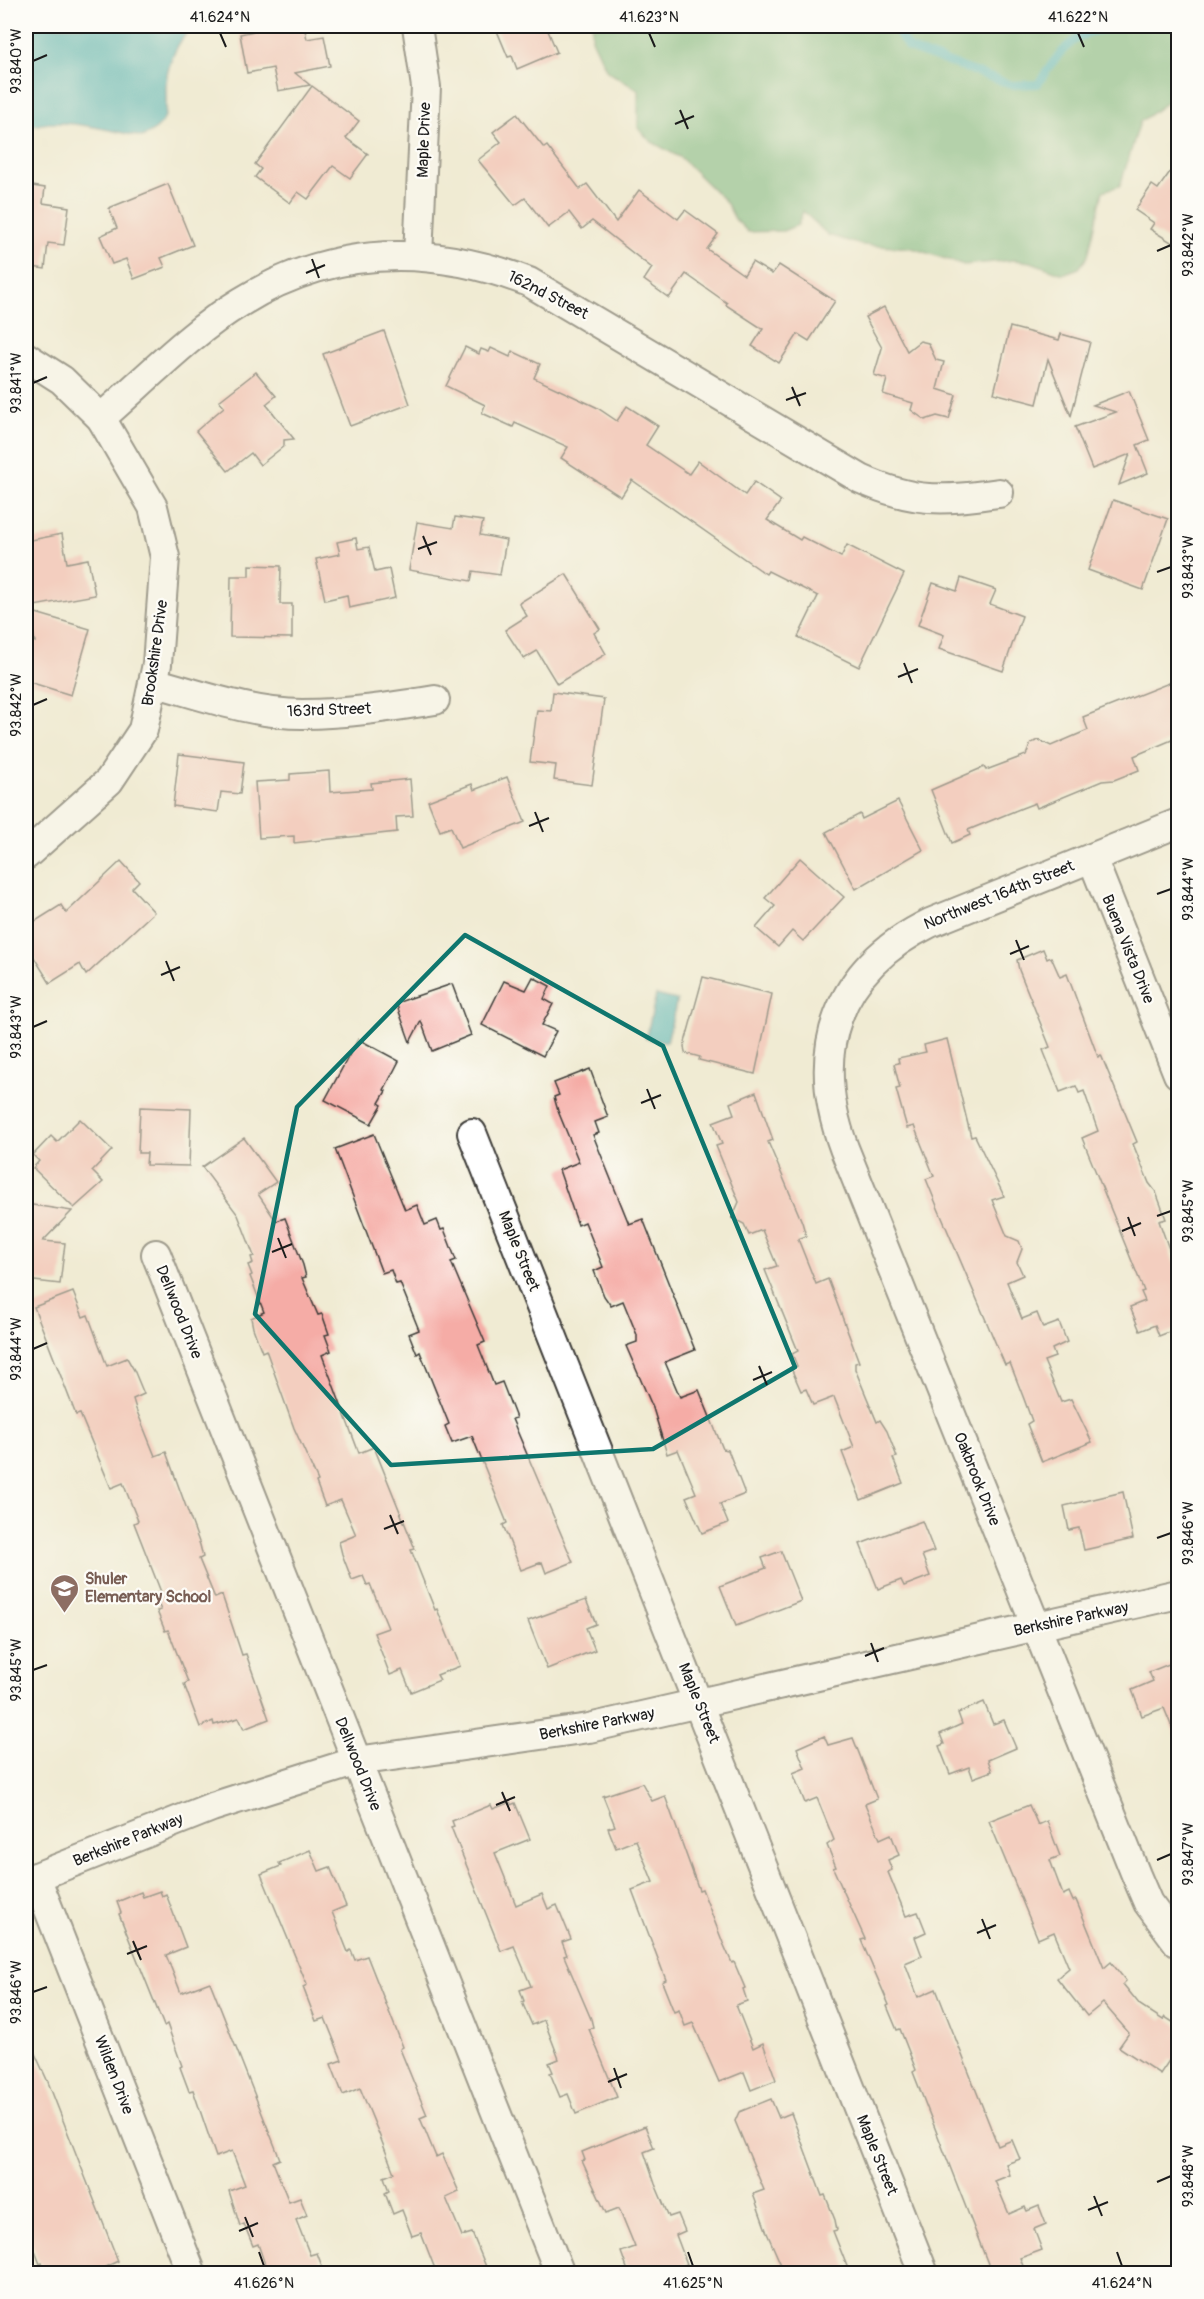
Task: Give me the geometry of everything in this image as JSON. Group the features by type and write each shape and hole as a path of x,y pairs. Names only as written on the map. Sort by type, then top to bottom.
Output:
{"street":[{"name":"Maple Drive","path":"417,26 426,87 418,255"},
{"name":"162nd Street","path":"101,418 201,332 239,303 277,281 320,266 367,256 418,255 496,269 529,282 861,478 893,493 922,499 943,500 999,493"},
{"name":"Brookshire Drive","path":"26,357 62,380 101,418 153,507 165,557 163,609 153,682 143,730 109,781 26,855"},
{"name":"163rd Street","path":"153,682 246,707 300,714 370,710 435,700"},
{"name":"Northwest 164th Street","path":"844,1002 859,977 872,962 902,936 1179,823"},
{"name":"Buena Vista Drive","path":"1092,858 1179,1074"},
{"name":"Oakbrook Drive","path":"844,1002 833,1030 828,1060 828,1090 833,1119 1136,1875 1148,1903 1179,1942"},
{"name":"Maple Street","path":"472,1133 924,2274"},
{"name":"Dellwood Drive","path":"156,1254 560,2274"},
{"name":"Berkshire Parkway","path":"31,1879 212,1807 357,1761 589,1728 1179,1594"},
{"name":"Wilden Drive","path":"31,1879 192,2274"}],"highlighted area":[{"path":"465,935 663,1046 795,1367 653,1449 391,1465 255,1314 297,1107"}],"green space":[{"path":"592,26 1178,26 1178,94 1140,122 1120,186 1103,191 1088,256 1079,268 1063,274 1031,262 1014,260 964,265 912,248 862,245 828,235 803,211 798,225 783,231 748,232 735,219 726,202 681,158 650,141 638,128 638,90 607,71 592,39"}],"water":[{"path":"26,26 185,26 186,34 169,66 166,112 162,123 151,133 142,137 67,123 38,125 26,129"},
{"path":"656,995 677,1000 667,1042 646,1038"}],"building":[{"path":"262,26 304,26 307,39 324,36 330,66 295,73 310,85 278,91 273,68 247,73 240,34 263,29"},
{"path":"495,26 546,26 557,52 517,69 512,56 508,57"},
{"path":"312,86 359,121 346,138 368,154 350,178 333,166 308,199 298,192 290,203 255,177 261,169 255,164"},
{"path":"517,114 544,148 547,146 580,189 587,184 616,222 639,190 678,219 685,210 718,234 707,249 744,275 752,262 772,274 779,265 835,301 809,341 798,334 779,363 752,346 763,329 726,305 727,303 686,274 669,298 644,280 652,268 592,221 582,229 569,212 548,228 525,198 515,205 478,160 501,142 493,132"},
{"path":"1179,159 1179,247 1150,229 1154,223 1135,210 1152,185 1158,189"},
{"path":"168,184 193,245 161,258 165,267 134,279 126,259 112,264 100,236 117,228 109,208"},
{"path":"26,185 45,188 43,203 69,207 64,245 48,243 45,269 26,266"},
{"path":"884,307 907,351 920,341 928,343 936,360 944,362 937,389 956,395 949,419 937,416 925,420 911,410 913,403 883,394 887,379 874,375 882,348 865,317"},
{"path":"1010,327 1059,340 1061,334 1090,342 1071,416 1048,359 1037,404 994,393"},
{"path":"384,331 410,404 350,426 323,354"},
{"path":"465,347 479,354 481,349 489,352 491,348 510,357 512,351 540,364 534,378 596,407 617,421 627,406 658,426 646,445 689,474 698,461 745,495 754,482 781,501 767,520 800,540 802,537 841,557 847,545 904,574 859,667 798,637 818,596 768,571 766,574 632,480 621,497 561,458 568,447 515,423 513,427 482,413 485,405 446,386"},
{"path":"256,372 276,396 266,404 294,439 284,440 284,446 260,465 251,453 228,471 196,431 224,407 219,401"},
{"path":"1129,391 1149,440 1137,445 1148,473 1119,485 1130,454 1092,469 1075,427 1116,412 1093,405"},
{"path":"1113,500 1168,519 1143,590 1088,570"},
{"path":"455,517 483,521 480,535 506,540 500,575 473,571 471,581 409,570 417,522 453,528"},
{"path":"62,534 67,563 88,559 95,595 29,607 26,589 26,541"},
{"path":"356,538 358,549 369,547 375,572 389,569 395,598 349,608 347,595 325,600 316,559 340,554 337,542"},
{"path":"249,565 281,566 280,604 292,604 292,638 230,637 231,576 249,576"},
{"path":"566,574 600,629 594,633 606,654 557,684 537,651 524,659 505,630 527,616 519,603"},
{"path":"961,578 996,590 990,604 1022,616 1003,671 939,649 944,635 918,625 933,583 957,591"},
{"path":"29,611 90,629 71,695 26,681 26,639 35,642"},
{"path":"1179,679 1179,737 1134,756 1139,770 1114,780 1102,781 1037,808 1035,803 1022,808 968,830 970,835 952,843 931,790 984,767 986,770 1026,755 1031,743 1039,740 1051,746 1088,730 1083,717"},
{"path":"553,692 604,699 592,785 554,780 556,765 530,762 537,710 551,711"},
{"path":"179,754 244,762 240,794 221,792 218,812 173,806"},
{"path":"329,771 330,792 372,789 371,783 410,779 413,816 396,817 397,832 294,843 294,836 259,838 255,782 290,780 290,774"},
{"path":"507,777 525,822 460,848 451,827 440,831 428,801 472,784 474,790"},
{"path":"898,801 923,850 856,889 826,832 860,814 862,819"},
{"path":"800,858 844,897 803,941 792,931 778,947 756,928 775,906 765,898"},
{"path":"121,861 139,881 132,888 154,912 86,975 80,964 50,983 32,954 26,958 26,927 61,905 66,913"},
{"path":"1043,949 1047,959 1051,957 1060,977 1067,974 1098,1057 1101,1055 1137,1142 1133,1144 1166,1219 1159,1221 1174,1263 1179,1261 1179,1328 1159,1336 1155,1325 1140,1331 1130,1307 1145,1301 1141,1292 1144,1291 1082,1138 1098,1131 1084,1091 1079,1093 1076,1086 1060,1092 1043,1050 1050,1047 1019,970 1017,960"},
{"path":"533,977 550,986 544,999 553,1004 542,1025 556,1031 543,1056 482,1025 504,981 526,990"},
{"path":"703,977 772,994 755,1074 699,1060 700,1057 685,1053 684,1046"},
{"path":"452,984 471,1035 432,1051 421,1021 410,1042 396,1003"},
{"path":"358,1039 399,1061 384,1090 386,1091 379,1103 382,1105 371,1124 325,1100"},
{"path":"947,1039 971,1137 975,1136 1004,1196 992,1200 1007,1236 1019,1241 1022,1249 1017,1262 1023,1275 1007,1282 1022,1319 1037,1313 1043,1328 1059,1322 1067,1342 1052,1349 1055,1357 1044,1361 1061,1402 1071,1399 1092,1442 1042,1462 1027,1424 1032,1421 1010,1363 1005,1365 937,1206 926,1179 934,1176 914,1126 907,1128 896,1089 900,1088 894,1064 899,1063 898,1058 926,1052 924,1045"},
{"path":"590,1069 608,1117 595,1122 599,1133 593,1135 629,1224 643,1219 695,1350 665,1362 680,1397 699,1390 723,1449 728,1450 745,1494 720,1504 728,1523 702,1533 686,1497 696,1493 678,1450 667,1454 653,1408 626,1346 637,1342 637,1335 623,1301 611,1306 604,1296 594,1271 603,1267 585,1222 578,1225 559,1170 579,1162 558,1111 554,1097 559,1095 554,1083"},
{"path":"756,1092 773,1140 768,1142 806,1236 798,1239 816,1284 828,1279 859,1362 855,1363 855,1369 877,1422 880,1420 887,1431 897,1457 893,1458 903,1483 861,1500 842,1452 854,1447 834,1397 813,1405 806,1389 801,1391 791,1368 797,1366 792,1354 798,1351 765,1270 777,1266 762,1230 749,1235 744,1224 732,1218 739,1202 716,1146 722,1144 713,1122 734,1114 730,1103"},
{"path":"140,1107 191,1109 189,1166 146,1165 147,1153 138,1153"},
{"path":"80,1119 112,1150 92,1171 103,1182 74,1208 33,1168 39,1161 33,1155 51,1136 57,1142"},
{"path":"374,1134 405,1210 417,1205 425,1225 437,1220 441,1230 444,1229 456,1260 451,1262 485,1342 478,1345 494,1385 502,1382 516,1418 512,1419 573,1562 546,1573 542,1562 521,1570 503,1525 507,1523 472,1436 452,1443 445,1426 449,1424 420,1352 417,1354 409,1334 419,1330 400,1283 396,1284 391,1270 382,1273 335,1149"},
{"path":"244,1138 276,1182 258,1194 276,1221 285,1218 303,1265 306,1277 302,1278 318,1315 322,1314 329,1334 325,1335 331,1351 322,1355 359,1453 374,1447 415,1549 411,1550 460,1666 437,1675 440,1680 411,1692 402,1670 390,1675 374,1633 388,1628 370,1584 367,1585 363,1576 352,1580 339,1542 356,1535 341,1500 325,1506 316,1482 318,1481 294,1428 266,1350 262,1352 253,1328 251,1318 264,1312 248,1265 253,1263 251,1257 254,1256 238,1215 202,1167"},
{"path":"26,1204 72,1211 43,1241 65,1243 60,1284 26,1280"},
{"path":"73,1292 83,1317 88,1315 107,1366 127,1358 134,1370 144,1394 133,1399 136,1409 155,1456 166,1452 200,1545 203,1557 199,1559 215,1598 222,1595 242,1655 246,1654 269,1719 244,1729 239,1718 214,1725 213,1721 200,1727 184,1684 188,1682 168,1630 165,1631 157,1611 161,1610 154,1595 161,1592 134,1523 138,1521 123,1483 111,1488 80,1414 76,1415 34,1307"},
{"path":"1123,1492 1133,1539 1084,1550 1079,1528 1069,1530 1064,1506"},
{"path":"922,1521 934,1551 922,1555 930,1576 904,1586 901,1580 878,1589 860,1544"},
{"path":"781,1551 801,1601 736,1626 720,1586 766,1568 762,1558"},
{"path":"586,1600 596,1624 586,1628 595,1650 547,1669 528,1621"},
{"path":"1179,1660 1178,1742 1164,1708 1142,1716 1132,1690 1153,1681 1149,1672"},
{"path":"984,1702 993,1724 1004,1720 1016,1748 988,1760 992,1771 973,1778 969,1767 950,1774 939,1746 944,1744 940,1734 962,1724 958,1713"},
{"path":"824,1736 828,1745 853,1738 877,1799 865,1804 880,1839 891,1834 899,1855 888,1860 892,1870 888,1872 906,1916 918,1912 926,1932 915,1937 922,1956 905,1963 918,1997 936,1989 998,2146 1012,2140 1020,2159 1006,2164 1010,2175 995,2181 1009,2214 1025,2207 1027,2211 1039,2206 1046,2224 1034,2229 1042,2250 1020,2258 1026,2274 992,2274 913,2072 916,2070 900,2029 897,2030 887,2006 889,2005 861,1940 865,1939 833,1868 836,1867 827,1845 834,1840 817,1798 805,1803 793,1773 805,1768 797,1748"},
{"path":"642,1783 652,1801 665,1796 699,1890 702,1889 723,1943 745,1988 743,1989 747,2001 736,2005 753,2048 763,2043 776,2080 751,2090 744,2072 719,2082 693,2023 685,2026 679,2010 674,2012 662,1982 666,1980 632,1890 653,1882 636,1840 616,1848 608,1828 615,1826 603,1796"},
{"path":"510,1802 511,1805 515,1803 530,1839 495,1853 516,1905 542,1894 548,1909 557,1905 571,1939 562,1942 567,1955 564,1956 591,2019 593,2027 589,2029 617,2097 576,2114 568,2094 560,2097 550,2073 553,2072 549,2063 559,2059 544,2020 532,2025 522,2002 524,2001 520,1990 531,1986 514,1946 501,1951 451,1827 454,1826 452,1821 491,1805 493,1809"},
{"path":"1029,1805 1038,1825 1047,1821 1060,1856 1050,1860 1063,1895 1069,1892 1073,1901 1076,1900 1104,1968 1111,1962 1126,1981 1123,1984 1140,2005 1163,2020 1165,2017 1179,2026 1179,2065 1170,2059 1160,2074 1119,2047 1129,2033 1103,2003 1087,2016 1057,1978 1069,1968 1054,1932 1038,1939 989,1821"},
{"path":"310,1850 319,1871 330,1867 346,1906 332,1912 348,1952 351,1950 355,1960 367,1956 403,2047 400,2049 427,2115 420,2118 436,2157 442,2154 459,2192 446,2198 462,2236 472,2233 489,2274 437,2274 421,2233 412,2236 402,2210 393,2214 385,2193 389,2191 384,2177 394,2173 379,2134 360,2088 343,2095 331,2064 342,2060 325,2018 316,2021 303,1987 307,1985 261,1874 281,1866 279,1863"},
{"path":"160,1891 162,1896 166,1894 186,1947 166,1955 181,1993 210,1982 280,2159 273,2162 289,2202 300,2198 307,2215 296,2220 310,2255 317,2253 325,2274 268,2274 258,2244 253,2246 244,2224 240,2226 229,2191 245,2185 232,2151 216,2157 193,2090 189,2091 180,2067 182,2066 167,2024 164,2026 119,1914 121,1913 117,1902 141,1892 143,1897"},
{"path":"26,2034 48,2082 118,2261 90,2274 46,2274 26,2228"},
{"path":"771,2099 779,2118 791,2113 822,2196 825,2195 835,2220 837,2230 833,2231 850,2274 785,2274 753,2194 764,2190 735,2121 739,2112"},
{"path":"645,2126 654,2148 644,2152 655,2184 669,2217 678,2214 685,2231 676,2235 687,2264 664,2274 629,2274 621,2252 635,2247 619,2208 606,2213 582,2161 585,2160 582,2152"}],"waterway":[{"path":"894,26 908,48 1012,85 1038,84 1053,61 1072,42 1088,33 1121,26"}],"place":[{"name":"Shuler Elementary School","path":"64,1614"}]}
